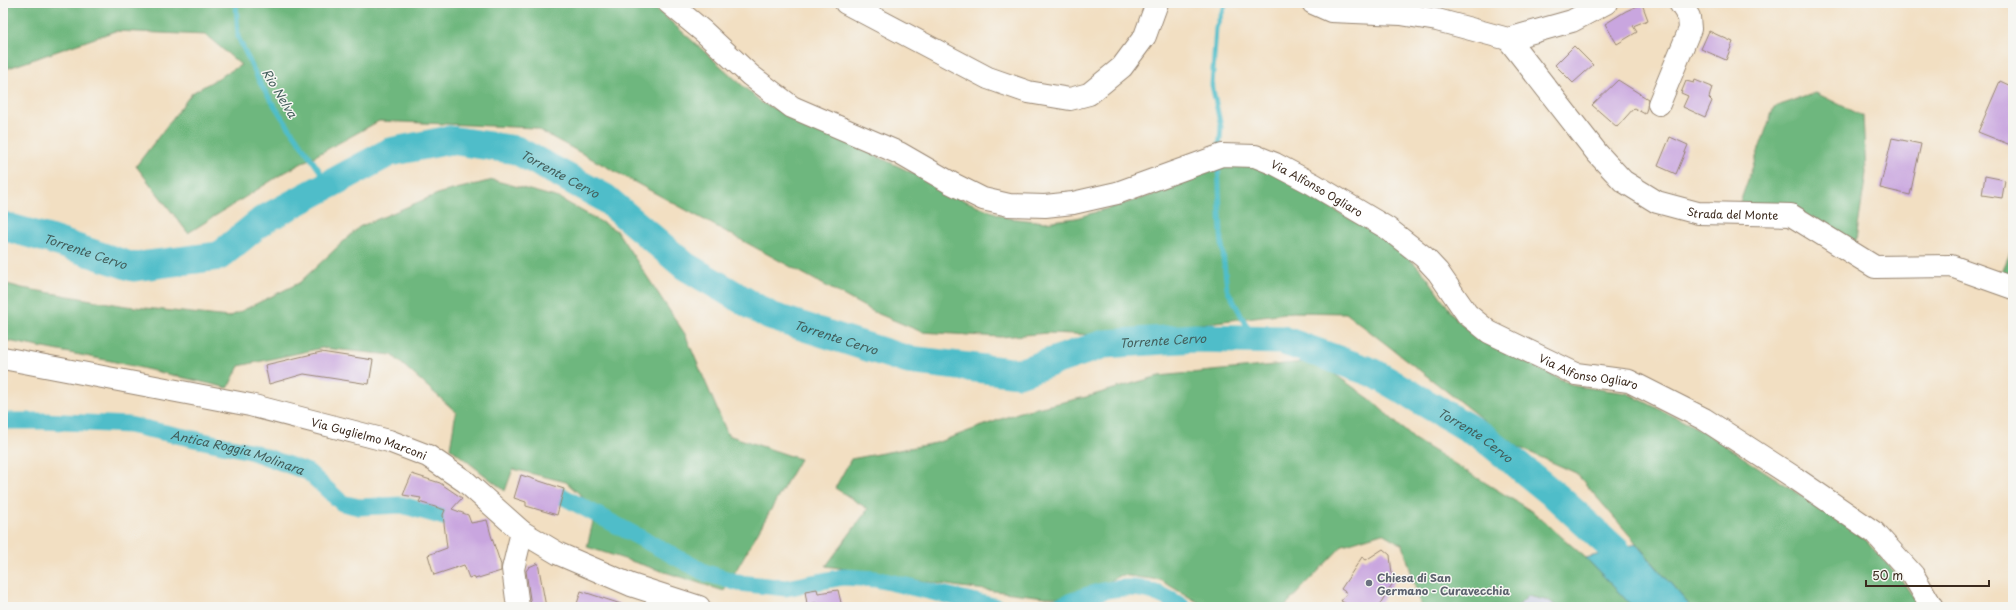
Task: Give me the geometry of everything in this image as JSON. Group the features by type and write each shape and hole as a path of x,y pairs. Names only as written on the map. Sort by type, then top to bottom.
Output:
{"street":[{"name":"Via Alfonso Ogliaro","path":"669,3 704,32 750,75 792,107 899,153 951,183 983,199 1009,205 1045,206 1073,203 1117,194 1222,155 1236,154 1255,156 1275,164 1319,187 1387,228 1424,257 1438,272 1466,314 1489,332 1576,374 1629,381 1704,419 1792,476 1875,533 1912,575 1932,607"},
{"path":"846,3 988,78 1028,92 1070,99 1089,94 1122,67 1145,36 1157,3"},
{"path":"1313,3 1331,11 1415,16 1508,39 1572,21 1606,3"},
{"path":"1659,104 1690,29 1689,17 1680,3"},
{"name":"Strada del Monte","path":"1508,39 1598,153 1624,181 1656,202 1698,213 1791,215 1875,267 1951,266 2013,288"},
{"name":"Via Guglielmo Marconi","path":"3,358 250,405 388,441 428,456 466,482 522,532 559,554 631,586 699,607"},
{"path":"518,607 513,569 522,532"}],"shaded area":[{"path":"1528,596 1550,601 1557,607 1517,607"}],"green space":[{"path":"10,3 650,3 762,103 915,174 956,197 1008,218 1045,222 1076,218 1156,194 1204,165 1255,162 1380,237 1415,264 1427,277 1456,319 1483,342 1575,386 1627,393 1699,429 1786,485 1866,540 1901,579 1920,607 1691,607 1576,473 1518,447 1346,313 1293,312 1123,336 1048,333 1000,337 922,332 874,312 535,128 379,121 282,174 188,233 136,166 192,93 241,65 206,35 115,31 3,70 3,7"},
{"path":"1816,93 1863,116 1866,173 1855,247 1739,205 1774,107"},
{"path":"493,180 559,198 617,231 685,334 728,435 800,459 724,591 587,547 596,509 566,482 513,469 505,491 450,448 456,412 392,355 322,348 239,366 228,388 111,361 3,340 3,283 22,288 126,306 229,317 299,283 359,227 440,193"},
{"path":"2013,246 2013,279 2001,274"},
{"path":"1316,361 1370,399 1414,439 1533,512 1586,558 1633,607 1557,607 1550,601 1528,596 1517,607 1421,607 1403,545 1382,533 1343,545 1284,607 1206,607 1160,580 1121,575 1082,597 1045,597 961,587 826,566 868,509 835,488 851,459 936,443 1023,411 1086,397 1159,376"}],"water":[{"path":"1636,544 1691,607 1633,607 1586,558"}],"building":[{"path":"1642,4 1648,20 1633,26 1637,32 1617,44 1605,24 1626,11"},
{"path":"1709,31 1733,42 1726,60 1701,49"},
{"path":"1574,46 1593,65 1573,83 1555,65"},
{"path":"1618,80 1648,99 1645,114 1634,108 1617,127 1592,105"},
{"path":"1695,80 1712,87 1709,98 1712,101 1705,117 1683,107 1688,96 1681,93 1686,81 1694,83"},
{"path":"2000,81 2013,87 2013,146 1978,132"},
{"path":"1670,137 1688,145 1676,174 1658,166"},
{"path":"1892,138 1921,144 1910,195 1880,188"},
{"path":"1985,176 2005,180 2002,198 1982,195"},
{"path":"321,352 373,360 369,384 304,374 269,384 265,365"},
{"path":"412,474 440,483 462,498 452,509 468,515 471,523 487,520 501,565 501,571 475,579 474,576 469,578 464,565 434,575 428,555 447,548 443,515 445,510 419,502 421,498 403,495"},
{"path":"521,475 564,489 557,515 526,506 526,502 514,498"},
{"name":"Chiesa di San Germano - Curavecchia","path":"1383,549 1390,555 1392,575 1396,578 1378,607 1352,607 1341,601 1347,593 1341,589 1362,557 1366,560"},
{"path":"538,563 546,607 531,607 526,571 529,567"},
{"path":"817,589 818,593 838,590 842,607 817,607 816,603 807,604 805,591"},
{"path":"581,591 621,604 620,607 576,607"}],"waterway":[{"name":"Rio Nelva","path":"236,3 238,37 260,83 281,116 329,184"},
{"path":"1219,151 1221,127 1212,85 1216,28 1226,3"},
{"name":"Torrente Cervo","path":"3,226 49,239 133,267 219,256 263,220 390,152 450,140 516,150 605,198 685,266 770,316 908,360 1019,373 1104,344 1195,338 1282,340 1374,373 1482,436 1557,497 1617,552 1661,607"},
{"path":"1218,163 1221,235 1227,289 1254,339"},
{"name":"Antica Roggia Molinara","path":"3,421 43,421 129,425 250,451 308,472 342,503 359,507 402,505 458,521"},
{"path":"562,496 706,573 739,583 786,588 843,577 876,579 998,607"},
{"path":"1054,607 1095,593 1119,588 1141,589 1152,592 1162,595 1183,607"}],"place":[{"name":"Chiesa di San Germano - Curavecchia","path":"1369,583"}]}
